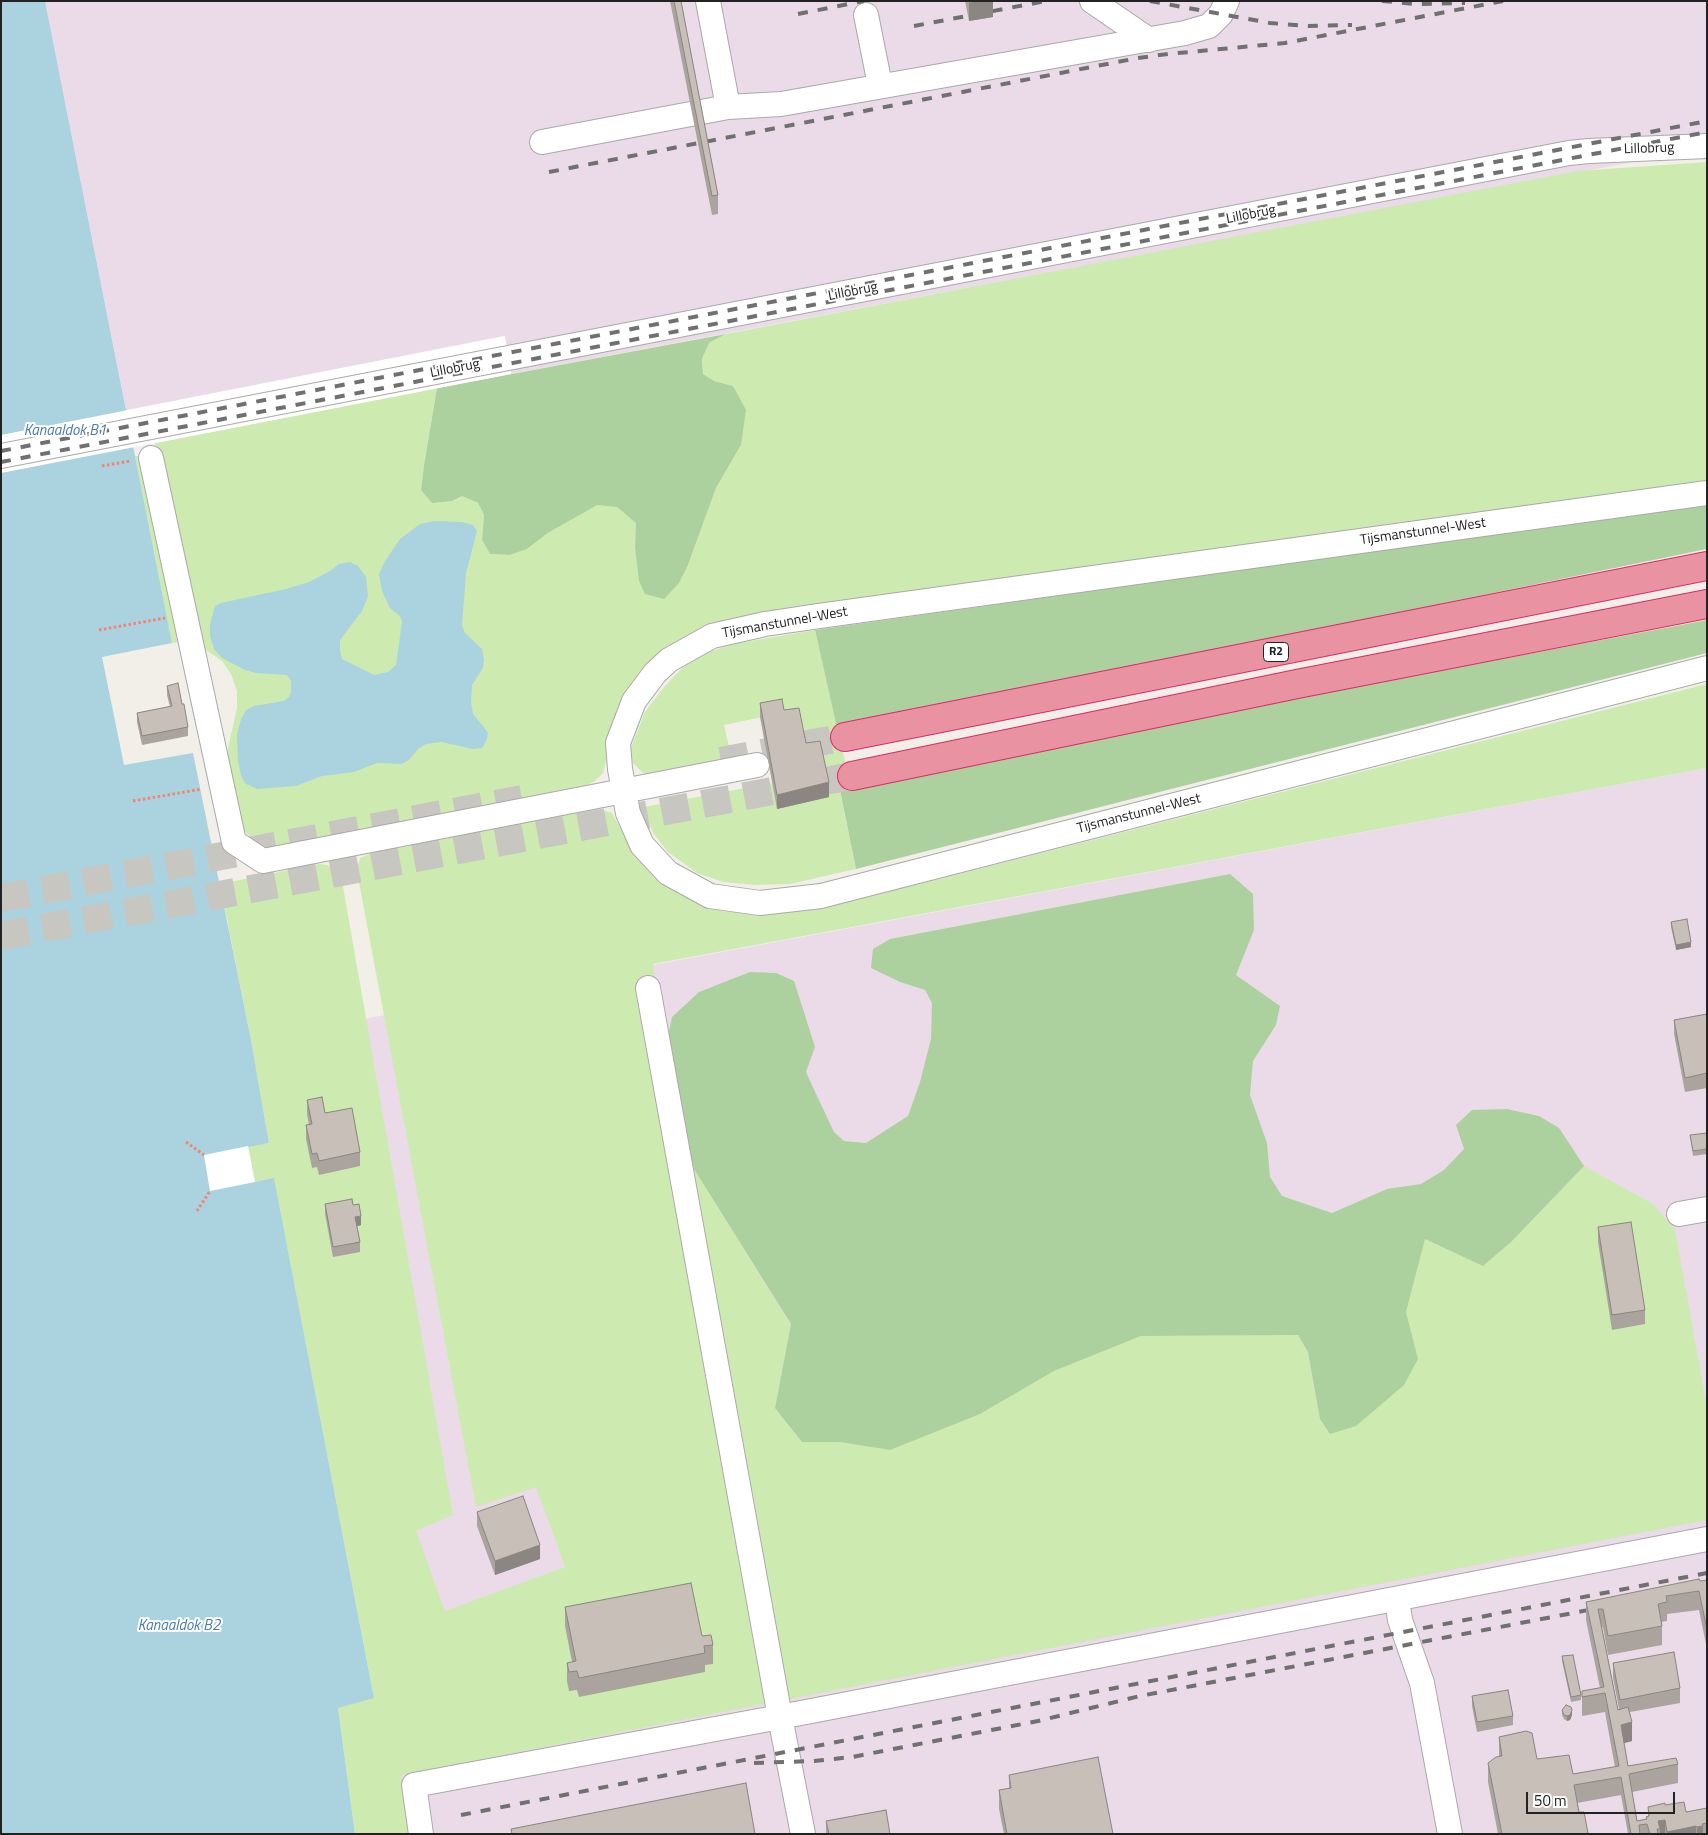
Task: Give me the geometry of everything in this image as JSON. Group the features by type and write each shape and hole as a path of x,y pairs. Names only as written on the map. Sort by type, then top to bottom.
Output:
{"highway":[{"name":"R2","path":"845,737 1707,566"},
{"path":"852,776 1297,684 1707,604"}],"street":[{"path":"708,1 728,107"},
{"path":"1092,1 1149,40"},
{"path":"542,142 728,107 781,104 880,85 1185,33 1209,26 1220,14 1227,1"},
{"path":"866,15 880,85"},
{"name":"Lillobrug","path":"1,456 1569,153 1589,150 1666,149 1707,146"},
{"path":"151,458 234,842 263,861 757,766"},
{"name":"Tijsmanstunnel-West","path":"1707,493 819,616 766,624 712,636 669,660 654,674 634,701 618,743 620,769 628,813 642,845 668,873 710,896 760,903 821,896 1707,668"},
{"path":"648,988 780,1717 803,1834"},
{"path":"1679,1214 1707,1208"},
{"path":"421,1834 414,1785 780,1717 1707,1539"},
{"path":"1397,1598 1400,1620 1422,1683 1450,1834"}],"path":[{"path":"102,466 151,458"},
{"path":"99,630 185,613"},
{"path":"134,801 222,785"},
{"path":"186,1142 204,1155"},
{"path":"197,1211 210,1191"}],"shaded area":[{"path":"45,1 1707,1 1707,148 511,374 504,336 126,410"},
{"path":"1707,768 1707,1834 355,1834 374,1697 251,1040"}],"green space":[{"path":"1707,162 1707,481 718,625 683,638 640,671 620,702 612,727 603,773 595,781 587,785 279,848 252,838 244,831 238,819 227,761 237,708 237,691 231,674 222,661 196,643 155,443 437,388 421,490 452,501 462,496 478,503 484,515 482,540 490,554 510,555 527,549 548,533 597,504 617,507 637,523 635,547 688,565 716,488 741,445 733,386 714,381 703,374 702,359 709,343 726,334 1577,171"},
{"path":"726,334 709,343 702,359 703,374 714,381 733,386 746,410 741,445 716,488 688,565 679,583 664,599 645,594 639,581 635,547 636,523 617,507 597,505 548,533 527,549 510,555 490,554 482,540 484,515 478,503 462,496 452,501 432,503 421,490 437,388"},
{"path":"135,456 138,456 147,488 184,642 172,643"},
{"path":"1707,504 1707,549 837,728 815,630"},
{"path":"1707,620 1707,653 856,869 839,785"},
{"path":"815,630 850,783 839,786 856,869 790,884 754,885 723,882 697,873 668,852 653,833 644,807 772,783 778,809 806,758 781,713 724,725 732,760 653,775 643,773 631,761 629,753 645,712 664,687 683,667 709,652 733,644"},
{"path":"1707,684 1707,768 653,964 664,1055 694,1169 791,1325 775,1408 802,1442 840,1442 890,1450 980,1414 1054,1371 1141,1336 1298,1335 1308,1352 1320,1419 1330,1434 1418,1359 1406,1312 1425,1239 1483,1266 1511,1242 1584,1166 1653,1204 1675,1230 1707,1407 1707,1520 401,1775 412,1834 355,1834 338,1707 374,1697 274,1179 255,1182 248,1146 269,1143 220,884 319,864 327,865 336,870 342,881 453,1515 416,1531 445,1611 565,1567 536,1487 476,1507 358,877 360,858 370,854 588,809 603,810 612,813 635,855 658,880 690,899 722,911 752,913 787,912 856,900"},
{"path":"1230,874 1253,894 1254,930 1236,975 1280,1006 1276,1025 1253,1061 1250,1095 1267,1143 1270,1177 1282,1196 1332,1213 1387,1189 1421,1184 1444,1170 1464,1149 1456,1125 1472,1110 1507,1109 1539,1116 1559,1128 1584,1166 1511,1242 1483,1266 1425,1239 1406,1312 1418,1359 1404,1385 1356,1426 1330,1434 1320,1419 1308,1352 1298,1335 1141,1336 1054,1371 980,1414 890,1450 840,1442 802,1442 775,1408 791,1324 694,1169 664,1055 672,1017 699,992 750,972 776,973 794,981 815,1047 806,1072 834,1132 844,1141 866,1143 908,1116 920,1082 931,1039 932,1003 925,990 900,982 871,968 873,949 890,939"}],"water":[{"name":"Kanaaldok B2","path":"1,1 45,1 172,643 102,657 124,765 193,753 251,1040 269,1143 248,1147 255,1182 274,1178 374,1698 338,1708 355,1834 1,1834"},
{"path":"434,521 462,522 473,525 477,531 466,573 462,626 465,633 482,649 484,660 483,668 472,685 471,702 473,714 488,733 482,748 473,749 441,742 426,744 402,764 377,763 354,772 322,776 296,786 257,789 246,784 241,776 238,761 237,735 241,719 246,710 254,706 284,701 289,697 291,681 287,675 256,673 245,670 222,658 214,649 210,636 210,624 215,606 309,582 339,564 350,562 358,566 366,577 368,596 362,611 340,640 342,659 374,675 388,672 396,665 402,622 400,616 390,608 382,591 379,574 385,561 400,539 420,524"}],"pier":[{"path":"505,336 511,374 1,473 1,435"},
{"path":"248,1146 255,1182 210,1191 204,1155"}],"building":[{"path":"674,1 681,1 718,195 712,196"},
{"path":"178,683 188,727 142,736 137,713 172,706 167,686"},
{"path":"782,699 784,710 799,708 806,743 820,741 829,782 777,795 760,703"},
{"path":"1687,919 1691,942 1676,945 1671,922"},
{"path":"1707,1014 1707,1073 1685,1078 1674,1020"},
{"path":"322,1097 325,1113 352,1108 360,1152 319,1161 317,1153 312,1154 306,1125 312,1124 307,1100"},
{"path":"1707,1133 1707,1149 1693,1151 1690,1135"},
{"path":"352,1199 353,1205 359,1204 361,1216 355,1217 360,1242 333,1247 325,1204"},
{"path":"1631,1222 1645,1310 1612,1315 1598,1227"},
{"path":"523,1496 540,1545 495,1561 477,1512"},
{"path":"1699,1579 1700,1581 1707,1580 1707,1630 1699,1591 1666,1596 1667,1602 1658,1604 1662,1626 1608,1636 1603,1609 1598,1609 1618,1710 1628,1707 1632,1722 1621,1725 1628,1766 1676,1758 1678,1764 1629,1774 1637,1821 1647,1819 1646,1817 1649,1816 1648,1807 1665,1803 1665,1805 1684,1802 1686,1812 1707,1808 1707,1823 1702,1824 1703,1826 1667,1832 1665,1820 1658,1821 1660,1829 1657,1829 1658,1834 1650,1834 1647,1824 1639,1825 1640,1834 1631,1834 1621,1777 1574,1785 1579,1812 1584,1812 1588,1833 1502,1834 1488,1763 1496,1757 1502,1756 1499,1737 1526,1731 1532,1733 1537,1759 1569,1755 1573,1774 1619,1766 1605,1693 1582,1697 1582,1691 1604,1687 1586,1602"},
{"path":"691,1583 702,1636 711,1635 713,1645 704,1646 705,1653 579,1678 577,1671 569,1672 567,1663 576,1661 565,1607"},
{"path":"1674,1652 1680,1688 1620,1700 1613,1663"},
{"path":"1573,1655 1581,1695 1571,1697 1562,1656"},
{"path":"1508,1690 1513,1716 1477,1722 1472,1696"},
{"path":"1566,1705 1571,1707 1572,1710 1570,1715 1567,1716 1564,1715 1562,1710"},
{"path":"1098,1757 1113,1834 1007,1834 999,1790 1011,1788 1009,1775"},
{"path":"746,1783 755,1834 512,1834 511,1829"},
{"path":"886,1810 890,1834 829,1834 826,1821"}],"tunnel":[{"path":"721,761 845,737"},
{"path":"1,936 852,776"},
{"path":"1,898 522,799"}],"railway":[{"path":"798,14 864,1"},
{"path":"914,26 1046,1"},
{"path":"1150,1 1270,23 1308,26 1352,25"},
{"path":"1382,1 1416,4 1465,3"},
{"path":"549,172 1138,58 1285,43 1503,1"},
{"path":"1,451 1707,121"},
{"path":"1,462 1707,132"},
{"path":"461,1815 1707,1573"},
{"path":"754,1763 814,1761 852,1757 1038,1721 1140,1696 1599,1608"}],"water label":[{"name":"Kanaaldok B1","path":"65,431"}]}
